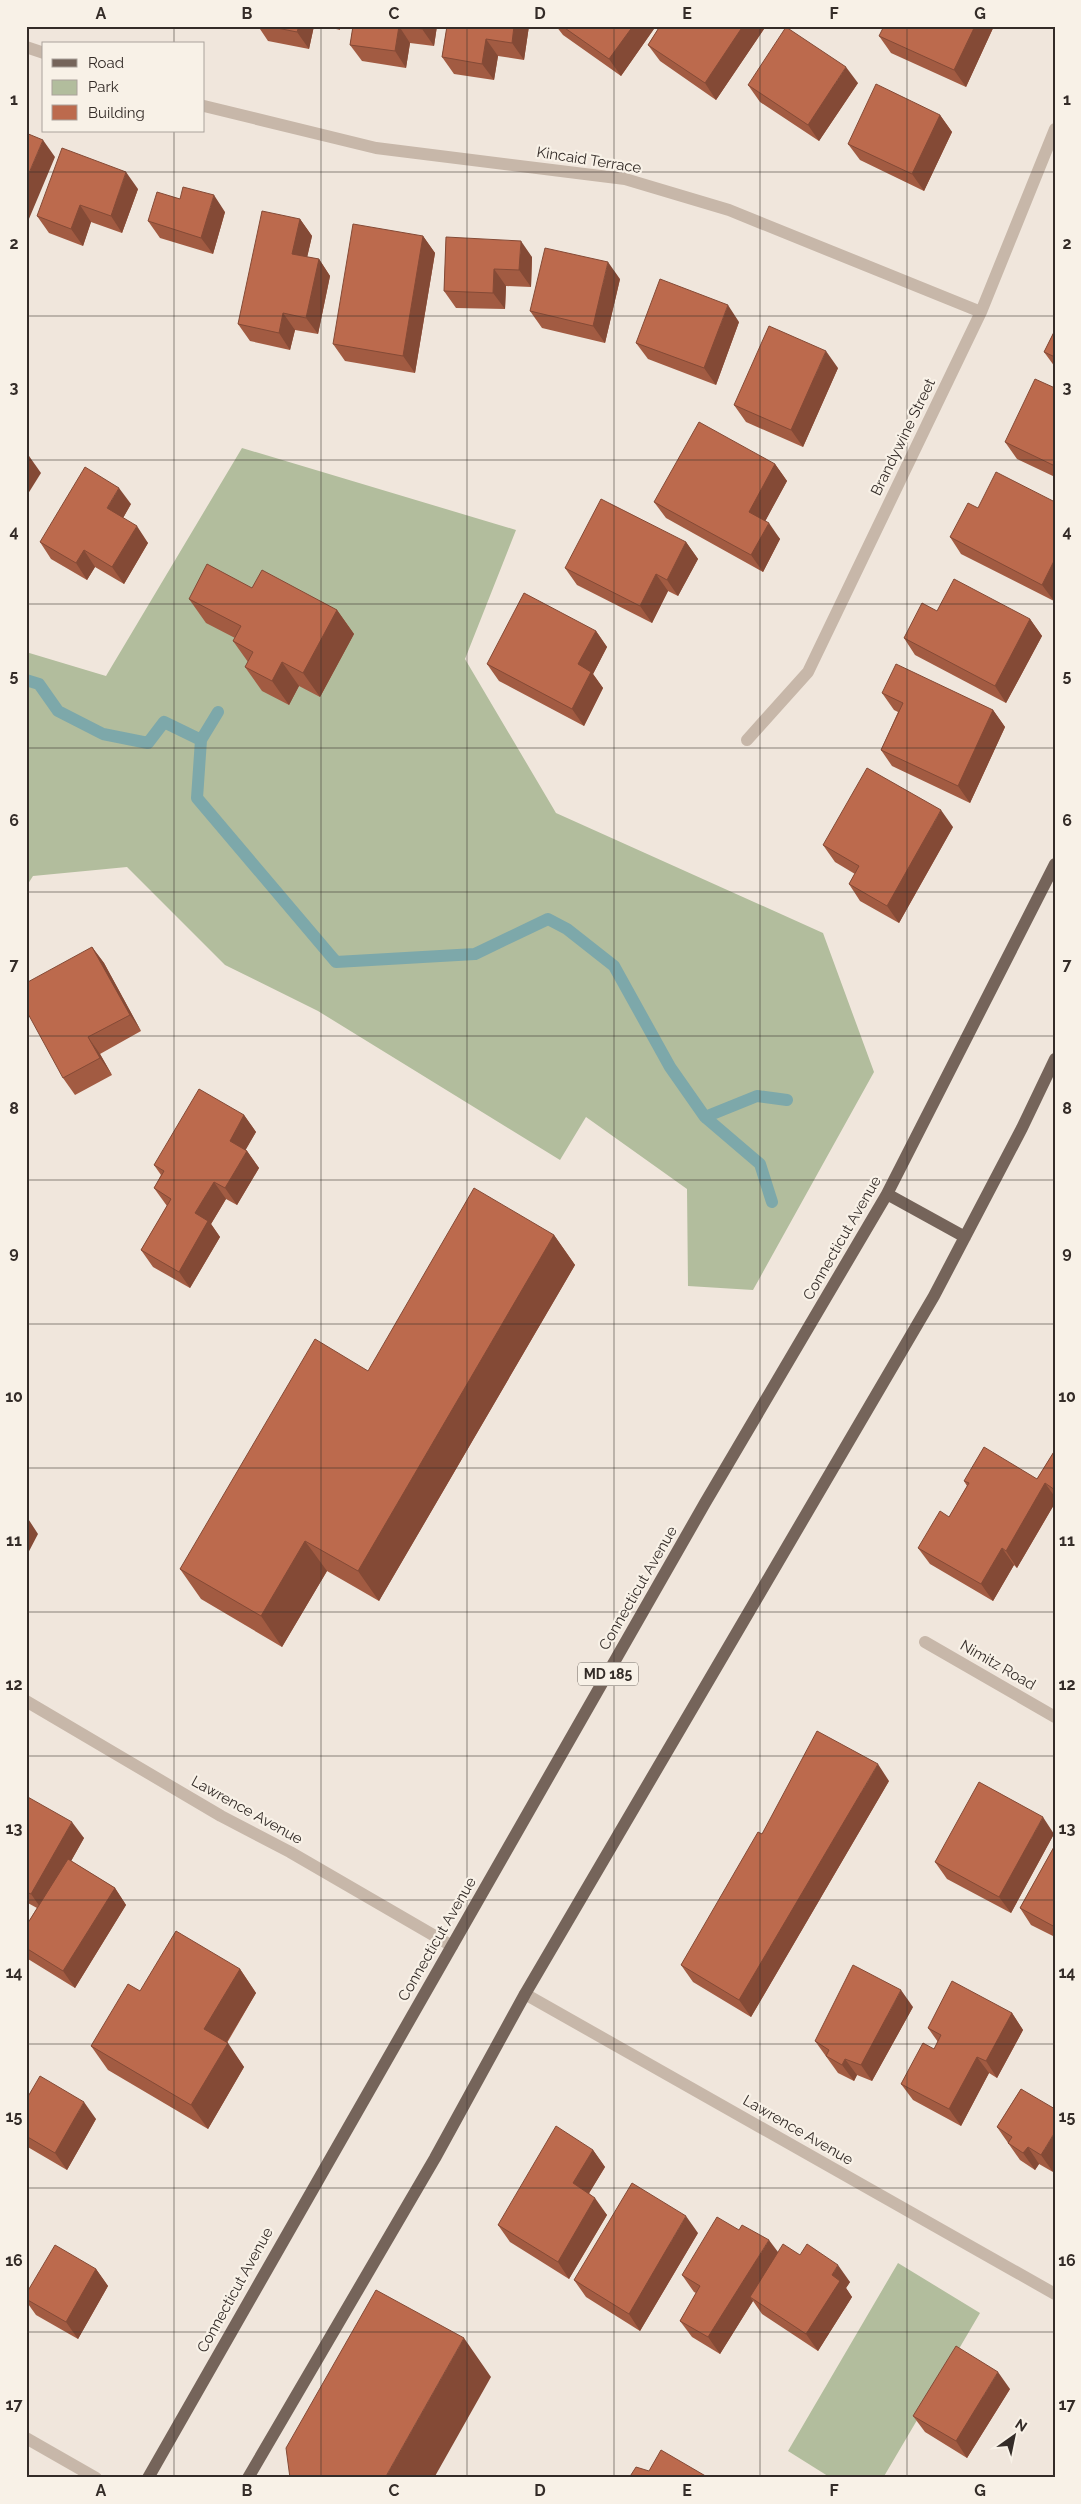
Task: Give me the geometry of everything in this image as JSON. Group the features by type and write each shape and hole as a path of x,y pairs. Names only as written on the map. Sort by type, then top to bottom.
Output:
{"main road":[{"name":"Connecticut Avenue","path":"148,2478 705,1503 887,1194 1055,864"},
{"path":"248,2478 435,2158 525,1994 924,1314 1022,1128 1055,1059"},
{"path":"887,1194 965,1237"}],"street":[{"path":"26,47 42,52"},
{"name":"Kincaid Terrace","path":"205,106 376,148 625,179 729,210 981,312"},
{"name":"Brandywine Street","path":"747,740 808,672 981,312 1055,129"},
{"name":"Nimitz Road","path":"926,1642 1055,1716"},
{"name":"Lawrence Avenue","path":"26,1701 221,1816 452,1946"},
{"name":"Lawrence Avenue","path":"525,1994 1055,2294"},
{"path":"26,2438 96,2478"}],"green space":[{"path":"242,448 516,530 465,659 556,813 823,933 874,1072 753,1290 688,1286 687,1189 586,1117 560,1160 318,1011 225,965 127,867 33,876 26,887 26,652 106,676"},
{"path":"898,2263 980,2313 883,2478 831,2478 788,2451"}],"building":[{"path":"267,26 299,26 297,32"},
{"path":"353,26 399,26 395,51 350,45"},
{"path":"400,26 422,26 422,29"},
{"path":"447,26 514,26 512,43 486,39 482,64 442,57"},
{"path":"562,26 633,26 609,59"},
{"path":"660,26 743,26 705,83 648,45"},
{"path":"884,26 975,26 954,70 879,36"},
{"path":"786,27 846,67 808,125 748,85"},
{"path":"876,84 940,115 912,174 848,144"},
{"path":"26,133 43,140 26,180"},
{"path":"62,148 126,172 111,216 80,205 71,229 37,216"},
{"path":"183,187 214,195 201,238 148,221 157,192 180,199"},
{"path":"262,211 300,219 292,254 319,259 306,318 283,313 279,333 238,324"},
{"path":"353,224 423,236 403,356 333,344"},
{"path":"446,237 521,241 519,270 494,269 493,293 444,291"},
{"path":"545,248 608,262 593,326 530,311"},
{"path":"660,279 728,305 704,368 636,343"},
{"path":"769,326 826,351 791,430 734,405"},
{"path":"1055,330 1055,357 1044,352"},
{"path":"1035,379 1055,388 1055,466 1005,442"},
{"path":"699,422 775,464 749,512 769,523 751,555 654,502"},
{"path":"85,467 119,488 107,508 137,526 112,567 84,550 76,563 40,542"},
{"path":"996,472 1055,502 1055,559 1042,585 950,537 968,503 978,508"},
{"path":"601,499 686,542 667,580 656,574 640,606 565,568"},
{"path":"207,564 252,588 262,570 337,610 303,673 282,662 272,681 245,667 253,652 233,641 241,626 189,599"},
{"path":"954,579 1030,619 995,686 904,638 922,603 937,611"},
{"path":"524,593 596,631 578,664 591,672 572,709 487,664"},
{"path":"896,664 993,710 958,786 881,750 903,703 882,693"},
{"path":"867,768 941,810 887,906 849,884 859,866 823,845"},
{"path":"92,947 130,1015 88,1037 100,1058 63,1078 26,1010 26,983"},
{"path":"199,1089 244,1115 230,1141 247,1151 225,1188 214,1182 195,1213 208,1221 179,1272 141,1250 171,1199 154,1188 164,1171 154,1165"},
{"path":"474,1188 554,1235 358,1571 305,1541 261,1616 180,1569 315,1339 368,1371"},
{"path":"984,1447 1037,1479 1055,1450 1055,1490 1045,1483 1006,1551 1002,1548 981,1584 918,1548 940,1511 949,1517 969,1483 964,1481"},
{"path":"817,1731 878,1764 739,2000 681,1965 758,1832 762,1834"},
{"path":"979,1782 1043,1817 999,1897 935,1862"},
{"path":"26,1796 72,1822 31,1894 26,1892"},
{"path":"1055,1845 1055,1927 1020,1908"},
{"path":"68,1859 115,1888 63,1971 26,1948 26,1926"},
{"path":"176,1931 240,1969 204,2029 228,2043 191,2105 91,2046 128,1984 140,1991"},
{"path":"853,1965 901,1990 861,2065 845,2059 842,2065 826,2056 829,2050 815,2041"},
{"path":"952,1981 1012,2013 986,2061 977,2057 949,2109 901,2084 923,2043 934,2049 941,2035 928,2028"},
{"path":"40,2076 84,2102 55,2153 26,2136 26,2100"},
{"path":"1021,2089 1055,2109 1055,2132 1041,2155 1028,2147 1023,2153 1008,2143 1012,2137 997,2127"},
{"path":"556,2126 593,2150 573,2183 595,2198 558,2262 498,2225"},
{"path":"632,2183 686,2216 629,2314 574,2280"},
{"path":"717,2217 739,2230 742,2225 769,2240 708,2337 680,2321 700,2286 682,2275"},
{"path":"783,2244 800,2255 807,2244 838,2265 832,2275 840,2281 806,2334 750,2297"},
{"path":"55,2245 96,2269 66,2322 26,2299 26,2294"},
{"path":"376,2290 464,2338 385,2478 290,2478 286,2448"},
{"path":"956,2346 998,2372 956,2441 913,2416"},
{"path":"661,2450 709,2478 629,2478 636,2467 649,2471"}],"waterway":[{"path":"26,680 39,684 58,711 103,734 148,743 164,722 201,740 218,712"},
{"path":"201,740 197,798 336,962 475,954 548,919 567,929 614,966 670,1067 705,1117 757,1096 787,1100"},
{"path":"705,1117 760,1164 772,1202"}]}
